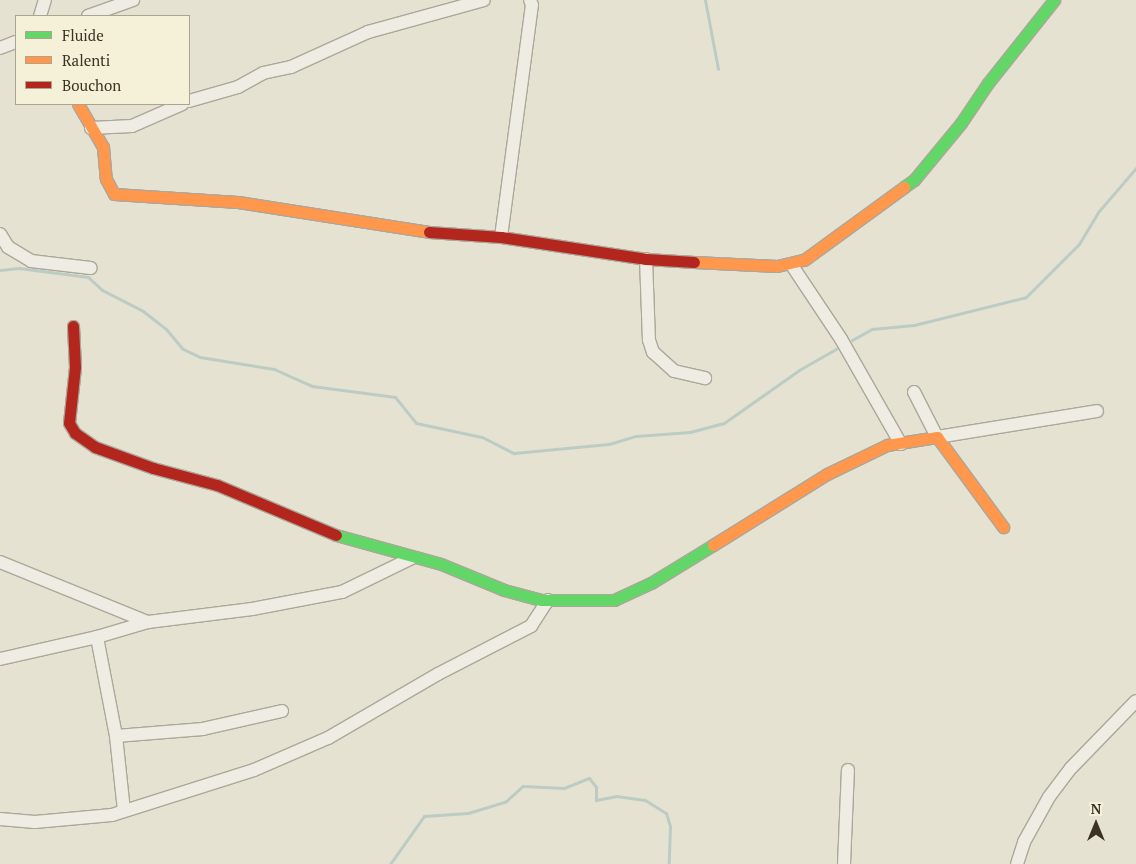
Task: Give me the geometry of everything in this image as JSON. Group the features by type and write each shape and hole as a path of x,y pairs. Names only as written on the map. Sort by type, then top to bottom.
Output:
{"street":[{"path":"91,15 133,0"},
{"path":"190,101 238,87 263,73 291,67 368,32 484,0"},
{"path":"501,237 532,5 530,0"},
{"path":"79,105 103,147 108,186 114,194 238,202 402,230 501,237 646,258 791,264 804,260 914,180 962,123 988,83 1054,0"},
{"path":"0,48 15,42"},
{"path":"91,128 132,126 180,105"},
{"path":"0,234 8,247 31,261 92,268"},
{"path":"646,258 649,340 653,352 674,372 705,378"},
{"path":"791,264 840,339 900,444"},
{"path":"73,326 75,367 69,423 75,433 95,447 153,468 218,485 257,500 318,530 412,558 441,564 504,590 548,600 614,600 651,583 828,474 876,449 937,437 1097,412"},
{"path":"914,392 937,437 1003,527"},
{"path":"0,658 97,637 148,622 252,609 342,592 412,558"},
{"path":"0,562 148,622"},
{"path":"0,819 35,822 124,811 254,770 328,738 438,674 531,626 548,600"},
{"path":"97,637 116,736 124,811"},
{"path":"1017,864 1024,842 1049,797 1071,768 1136,700"},
{"path":"116,736 204,729 282,711"},
{"path":"844,864 848,770"}],"waterway":[{"path":"705,0 718,69"},
{"path":"852,340 872,329 914,325 1026,297 1079,244 1099,211 1136,168"},
{"path":"0,270 19,268 88,277 102,290 143,311 166,329 183,349 200,357 274,369 312,386 395,397 416,423 482,437 514,453 609,444 636,436 690,432 724,423 799,370 836,349"},
{"path":"390,864 424,816 468,813 505,802 523,786 564,788 589,778 596,787 596,800 616,796 645,800 666,813 670,826 669,864"}],"traffic: fast":[{"path":"904,187 914,180 961,123 988,83 1054,0"},
{"path":"336,535 441,564 504,590 542,600 614,600 651,583 713,545"}],"traffic: slow":[{"path":"79,105 103,147 106,179 114,194 238,202 429,232"},
{"path":"694,262 777,266 804,260 904,187"},
{"path":"713,545 827,474 887,445 937,437 1003,527"}],"traffic: jam":[{"path":"429,232 501,237 646,259 694,262"},
{"path":"73,326 75,367 69,423 75,433 95,447 153,468 217,485 336,535"}]}
